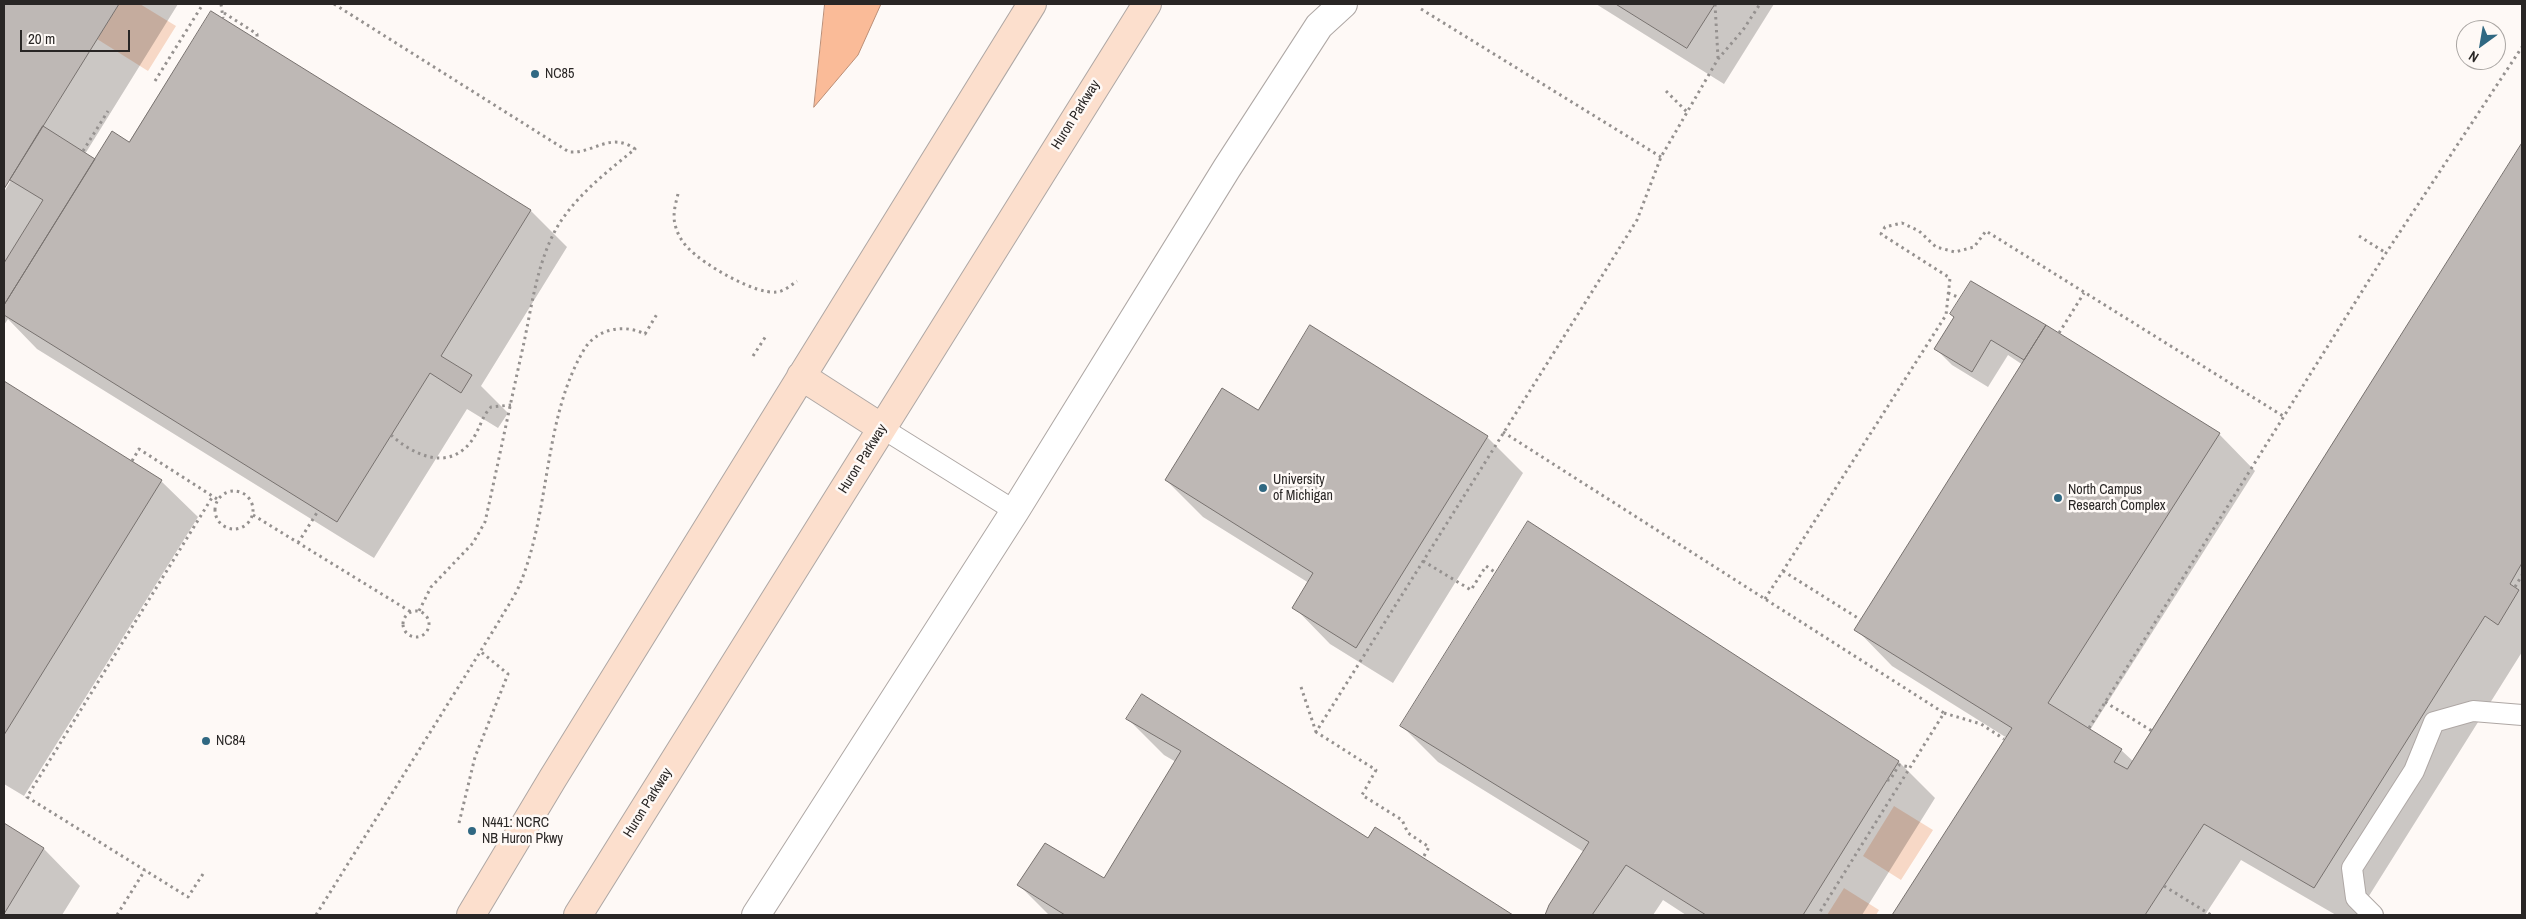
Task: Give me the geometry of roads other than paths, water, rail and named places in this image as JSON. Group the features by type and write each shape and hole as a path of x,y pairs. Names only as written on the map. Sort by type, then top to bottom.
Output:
{"main road":[{"path":"471,915 800,376 1032,4"},
{"name":"Huron Parkway","path":"578,915 1147,4"},
{"path":"800,376 882,428"}],"street":[{"path":"756,915 1015,511 1237,152 1319,26 1343,4"}],"lane":[{"path":"882,428 1015,511"},
{"path":"2373,915 2356,898 2352,868 2414,771 2434,722 2473,711 2522,715"}],"place":[{"name":"NC85","path":"535,74"},
{"name":"University of Michigan","path":"1263,488"},
{"name":"North Campus Research Complex","path":"2058,498"},
{"name":"NC84","path":"206,741"},
{"name":"N441: NCRC NB Huron Pkwy","path":"472,831"}]}
